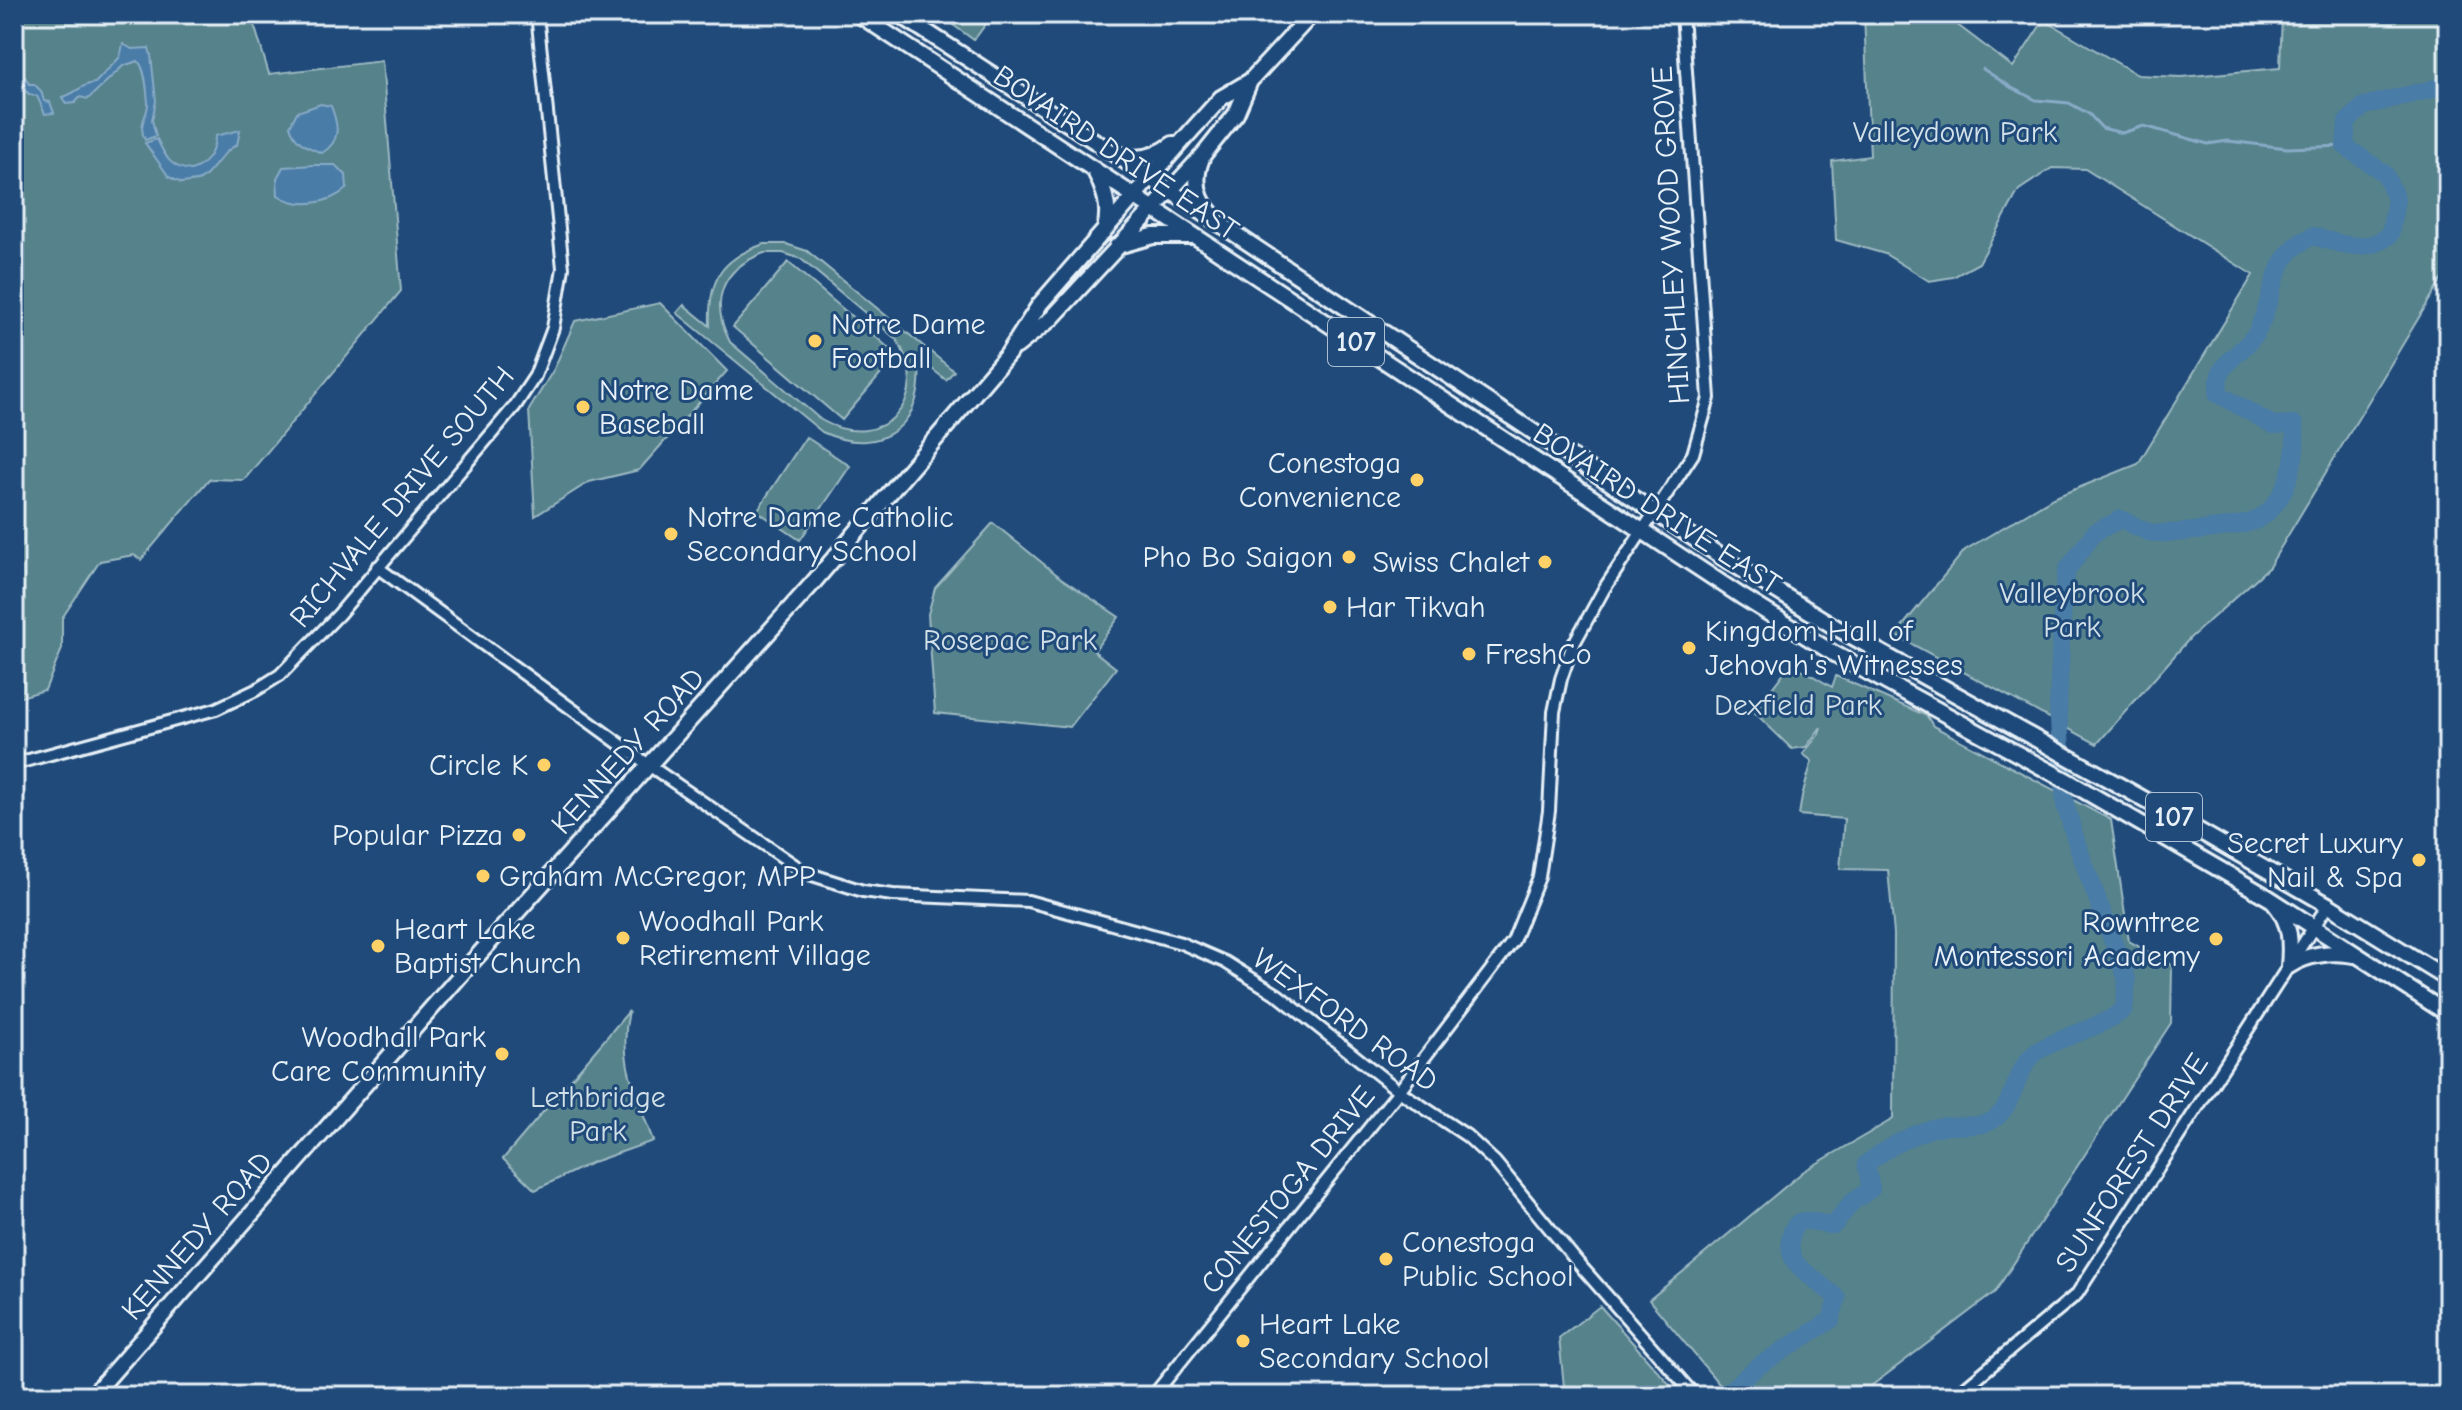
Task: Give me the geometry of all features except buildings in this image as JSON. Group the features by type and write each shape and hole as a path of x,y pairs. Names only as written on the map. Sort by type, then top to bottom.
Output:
{"main road":[{"name":"BOVAIRD DRIVE EAST","path":"858,14 1643,533 1833,653 2071,783 2269,898 2448,1014"},
{"name":"BOVAIRD DRIVE EAST","path":"899,14 1151,177 1656,513 1835,627 2328,905 2448,979"},
{"path":"1008,354 1040,304 1192,130 1221,98 1250,81 1312,14"},
{"path":"1008,354 1052,318 1204,154 1236,114 1250,81"},
{"path":"1110,151 1130,158 1148,157 1161,153 1192,130"},
{"path":"1204,154 1196,177 1198,190 1202,203 1222,224"},
{"path":"1094,168 1108,203 1105,230"},
{"path":"1117,246 1153,236 1195,237"},
{"name":"KENNEDY ROAD","path":"92,1396 472,962 812,584 1008,354"},
{"path":"2269,898 2278,907 2288,928 2289,966 2303,959 2331,953 2357,955"}],"street":[{"name":"RICHVALE DRIVE SOUTH","path":"14,764 216,709 280,675 339,614 515,406 535,376 553,328 563,268 537,14"},
{"name":"HINCHLEY WOOD GROVE","path":"1643,533 1693,454 1709,398 1682,14"},
{"name":"CONESTOGA DRIVE","path":"1153,1396 1399,1091 1513,941 1539,877 1549,811 1550,751 1561,679 1583,625 1643,533"},
{"name":"WEXFORD ROAD","path":"377,567 650,766 806,873 863,891 893,895 1028,901 1196,950 1225,962 1278,995 1399,1091 1467,1136 1495,1162 1579,1264 1695,1396"},
{"name":"SUNFOREST DRIVE","path":"1955,1396 2077,1294 2328,905"}],"green space":[{"path":"14,14 251,14 269,74 382,61 401,291 244,480 209,479 141,560 134,555 100,561 62,618 62,649 45,690 14,699"},
{"path":"938,14 993,14 974,40"},
{"name":"Valleybrook Park","path":"1864,14 1943,14 2013,67 2044,20 2138,75 2181,77 2280,68 2282,14 2448,14 2448,269 2269,567 2190,638 2097,744 1895,635 1965,550 2053,498 2138,464 2253,275 2085,169 2052,168 2019,190 1979,263 1953,277 1929,281 1885,254 1836,240 1832,161 1870,156"},
{"path":"764,244 786,244 807,251 954,371 946,380 918,358 916,400 897,430 882,438 864,441 844,439 822,432 677,313 684,305 710,326 711,296 720,274 727,265","holes":["764,253 783,253 801,259 896,339 907,361 910,381 906,399 897,414 883,425 864,430 844,429 821,420 730,342 720,313 720,300 729,277 749,260"]},
{"name":"Notre Dame Football","path":"788,262 897,355 842,420 733,327"},
{"path":"660,303 727,371 639,470 589,482 535,516 529,410 554,369 575,321"},
{"path":"806,437 850,466 800,540 757,511"},
{"name":"Rosepac Park","path":"993,523 1061,578 1119,617 1094,651 1116,668 1070,727 935,713 928,614 935,588"},
{"name":"Dexfield Park","path":"1791,663 1832,687 1836,676 1927,716 1933,726 2111,820 2129,941 2172,965 2171,1023 1995,1292 1858,1396 1729,1396 1649,1300 1804,1171 1893,1119 1894,934 1888,870 1840,869 1844,819 1799,815 1812,761 1803,754 1821,727 1806,747 1792,749 1754,712"},
{"name":"Lethbridge Park","path":"629,1011 625,1046 627,1062 653,1141 593,1162 535,1190 503,1159"},
{"path":"1600,1306 1680,1396 1565,1396 1559,1338"}],"water":[{"path":"123,44 132,49 149,48 151,55 156,101 152,120 156,136 145,140 142,129 148,108 147,93 138,61 123,66 88,99 80,97 75,103 66,104 62,97 95,83 120,57"},
{"path":"14,69 41,91 44,101 50,102 54,113 45,114 37,96 29,94 14,80"},
{"path":"321,104 331,106 337,126 333,143 322,153 298,140 290,126 297,112"},
{"path":"240,130 237,145 226,152 204,177 194,182 181,183 169,177 145,143 157,139 173,164 191,170 208,158 215,136"},
{"path":"335,165 346,175 347,188 332,198 314,203 295,202 278,195 277,178 283,167"}],"waterway":[{"path":"1983,69 2036,100 2069,103 2089,114 2102,128 2122,133 2144,126 2208,144 2228,141 2287,148 2345,146"},
{"path":"1723,1396 1757,1367 1831,1320 1837,1298 1800,1267 1792,1255 1791,1237 1798,1223 1807,1221 1834,1225 1851,1203 1871,1189 1866,1164 1874,1158 1924,1131 1943,1126 1982,1124 1996,1118 2008,1102 2025,1065 2039,1050 2114,1017 2124,1009 2127,979 2065,804 2058,707 2067,570 2095,532 2121,519 2149,532 2202,530 2254,521 2275,504 2292,465 2294,424 2273,425 2218,394 2220,375 2256,333 2281,266 2298,244 2313,236 2362,246 2390,235 2396,199 2385,174 2345,146 2347,122 2364,106 2448,85"}],"place":[{"name":"Notre Dame Football","path":"815,341"},
{"name":"Notre Dame Baseball","path":"583,407"},
{"name":"Conestoga Convenience","path":"1417,480"},
{"name":"Notre Dame Catholic Secondary School","path":"671,534"},
{"name":"Pho Bo Saigon","path":"1349,557"},
{"name":"Swiss Chalet","path":"1545,562"},
{"name":"Har Tikvah","path":"1330,607"},
{"name":"Kingdom Hall of Jehovah's Witnesses","path":"1689,648"},
{"name":"FreshCo","path":"1469,654"},
{"name":"Circle K","path":"544,765"},
{"name":"Popular Pizza","path":"519,835"},
{"name":"Secret Luxury Nail & Spa","path":"2419,860"},
{"name":"Graham McGregor, MPP","path":"483,876"},
{"name":"Woodhall Park Retirement Village","path":"623,938"},
{"name":"Rowntree Montessori Academy","path":"2216,939"},
{"name":"Heart Lake Baptist Church","path":"378,946"},
{"name":"Woodhall Park Care Community","path":"502,1054"},
{"name":"Conestoga Public School","path":"1386,1259"},
{"name":"Heart Lake Secondary School","path":"1243,1341"}],"park label":[{"name":"Valleydown Park","path":"1955,132"}]}
